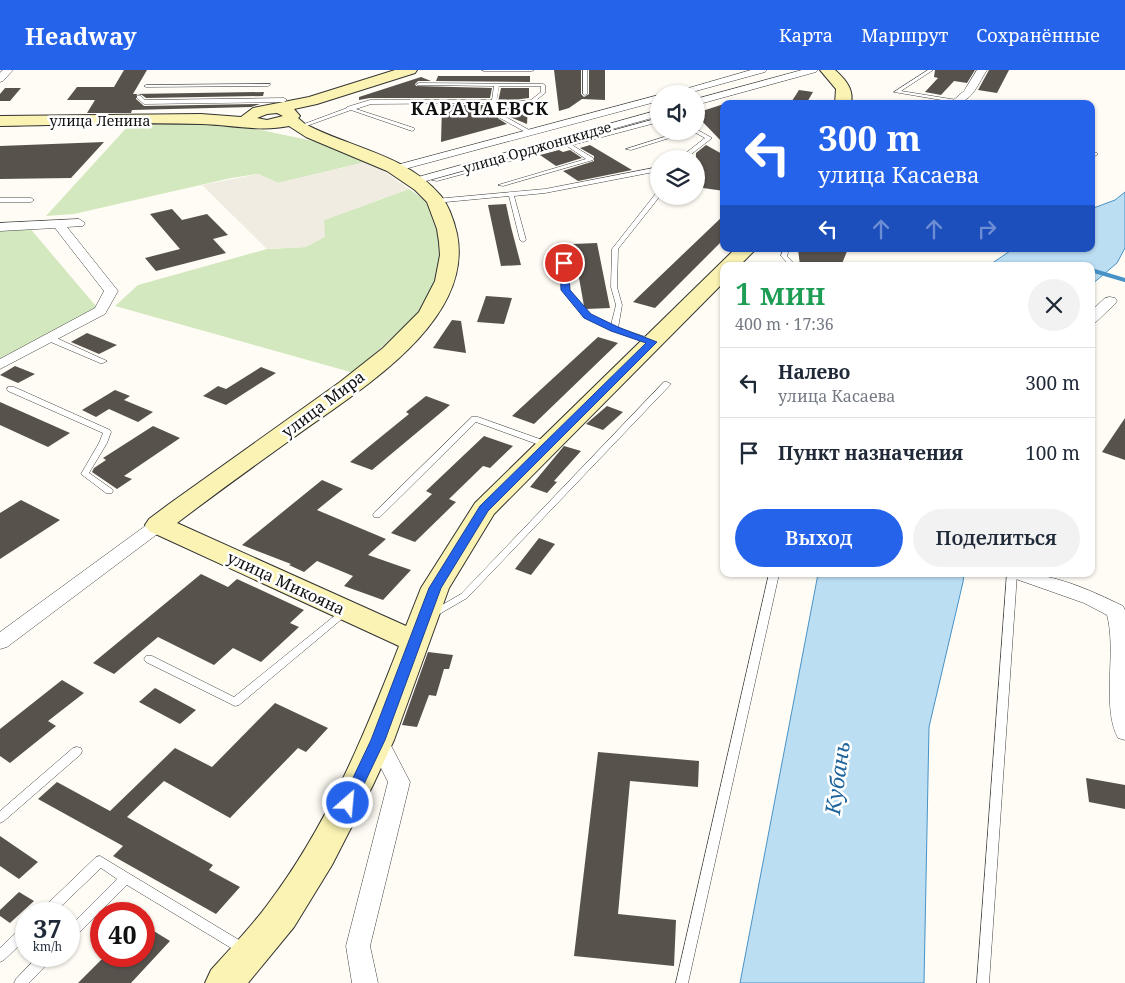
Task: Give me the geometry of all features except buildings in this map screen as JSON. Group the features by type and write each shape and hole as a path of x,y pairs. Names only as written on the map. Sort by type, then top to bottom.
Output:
{"street":[{"name":"улица Ленина","path":"0,121 201,119 266,114 410,70"},
{"path":"705,85 761,70"},
{"path":"705,100 813,70"},
{"path":"827,70 839,81 846,96 844,100"},
{"path":"959,100 968,93 982,70"},
{"name":"улица Ленина","path":"298,124 312,100"},
{"name":"улица Орджоникидзе","path":"397,168 650,100"},
{"path":"266,114 287,111 298,124"},
{"path":"266,114 298,124 397,168 429,187"},
{"name":"улица Орджоникидзе","path":"429,187 650,116"},
{"name":"улица Мира","path":"0,642 344,390 407,338 422,320 445,282 450,258 446,225 429,187"},
{"path":"0,227 79,222"},
{"path":"0,365 100,311 111,291 58,224"},
{"path":"732,262 743,252"},
{"path":"224,983 280,916 320,855 357,785 378,740 435,588 484,509 720,275"},
{"path":"1095,315 1110,301"},
{"name":"улица Микояна","path":"158,525 346,611 418,631"},
{"path":"1028,577 1091,598 1116,611 1121,630 1121,704 1125,732"},
{"path":"365,983 358,946 399,782 378,740"}],"lane":[{"path":"484,70 532,70"},
{"path":"585,70 585,94"},
{"path":"931,70 896,92 939,100"},
{"path":"298,124 370,102 493,104 532,101 543,93 542,78"},
{"path":"419,84 543,85"},
{"path":"497,85 493,104 502,117 529,132"},
{"path":"146,86 268,86"},
{"path":"138,97 144,102 266,114"},
{"path":"349,108 412,129"},
{"path":"429,187 650,122"},
{"path":"691,150 709,138 705,136"},
{"path":"629,150 661,140"},
{"path":"501,185 591,159 568,145"},
{"path":"429,187 511,194 545,191 650,171"},
{"path":"511,194 523,240"},
{"path":"0,200 31,200"},
{"path":"614,329 620,305 614,288 615,249 650,204"},
{"path":"564,249 566,290 588,316 614,329 652,342"},
{"path":"49,338 103,360"},
{"path":"418,631 464,596 666,384"},
{"path":"11,389 107,432 103,445 90,462 85,474 109,491"},
{"path":"377,515 475,419 548,445"},
{"path":"682,983 773,577"},
{"path":"983,983 1012,577"},
{"path":"149,659 234,702 346,611"},
{"path":"0,818 77,751"},
{"path":"57,902 100,861 249,953"},
{"path":"80,923 126,878"},
{"path":"0,956 15,942"},
{"path":"20,983 36,967"}],"green space":[{"path":"204,122 237,125 332,145 370,161 278,183 258,174 231,178 74,214 46,216 129,125"},
{"path":"409,189 426,201 443,235 438,280 419,312 354,373 115,306 138,285 267,249 306,247 324,220"},
{"path":"28,226 100,311 0,365 0,227"}],"shaded area":[{"path":"370,161 409,189 324,220 325,237 306,247 267,249 202,185 258,174 278,183"}],"water":[{"path":"1125,192 1125,248 1117,263 1095,282 1095,262 994,262 1009,252 1095,252 1095,208 1115,200"},
{"name":"Кубань","path":"817,577 964,577 929,727 924,983 740,983"}],"waterway":[{"path":"1095,271 1125,280"}],"district":[{"name":"КАРАЧАЕВСК","path":"480,108"}],"route":[{"path":"348,803 378,740 435,588 484,509 652,342 614,329 588,316 566,290 564,263"}]}
